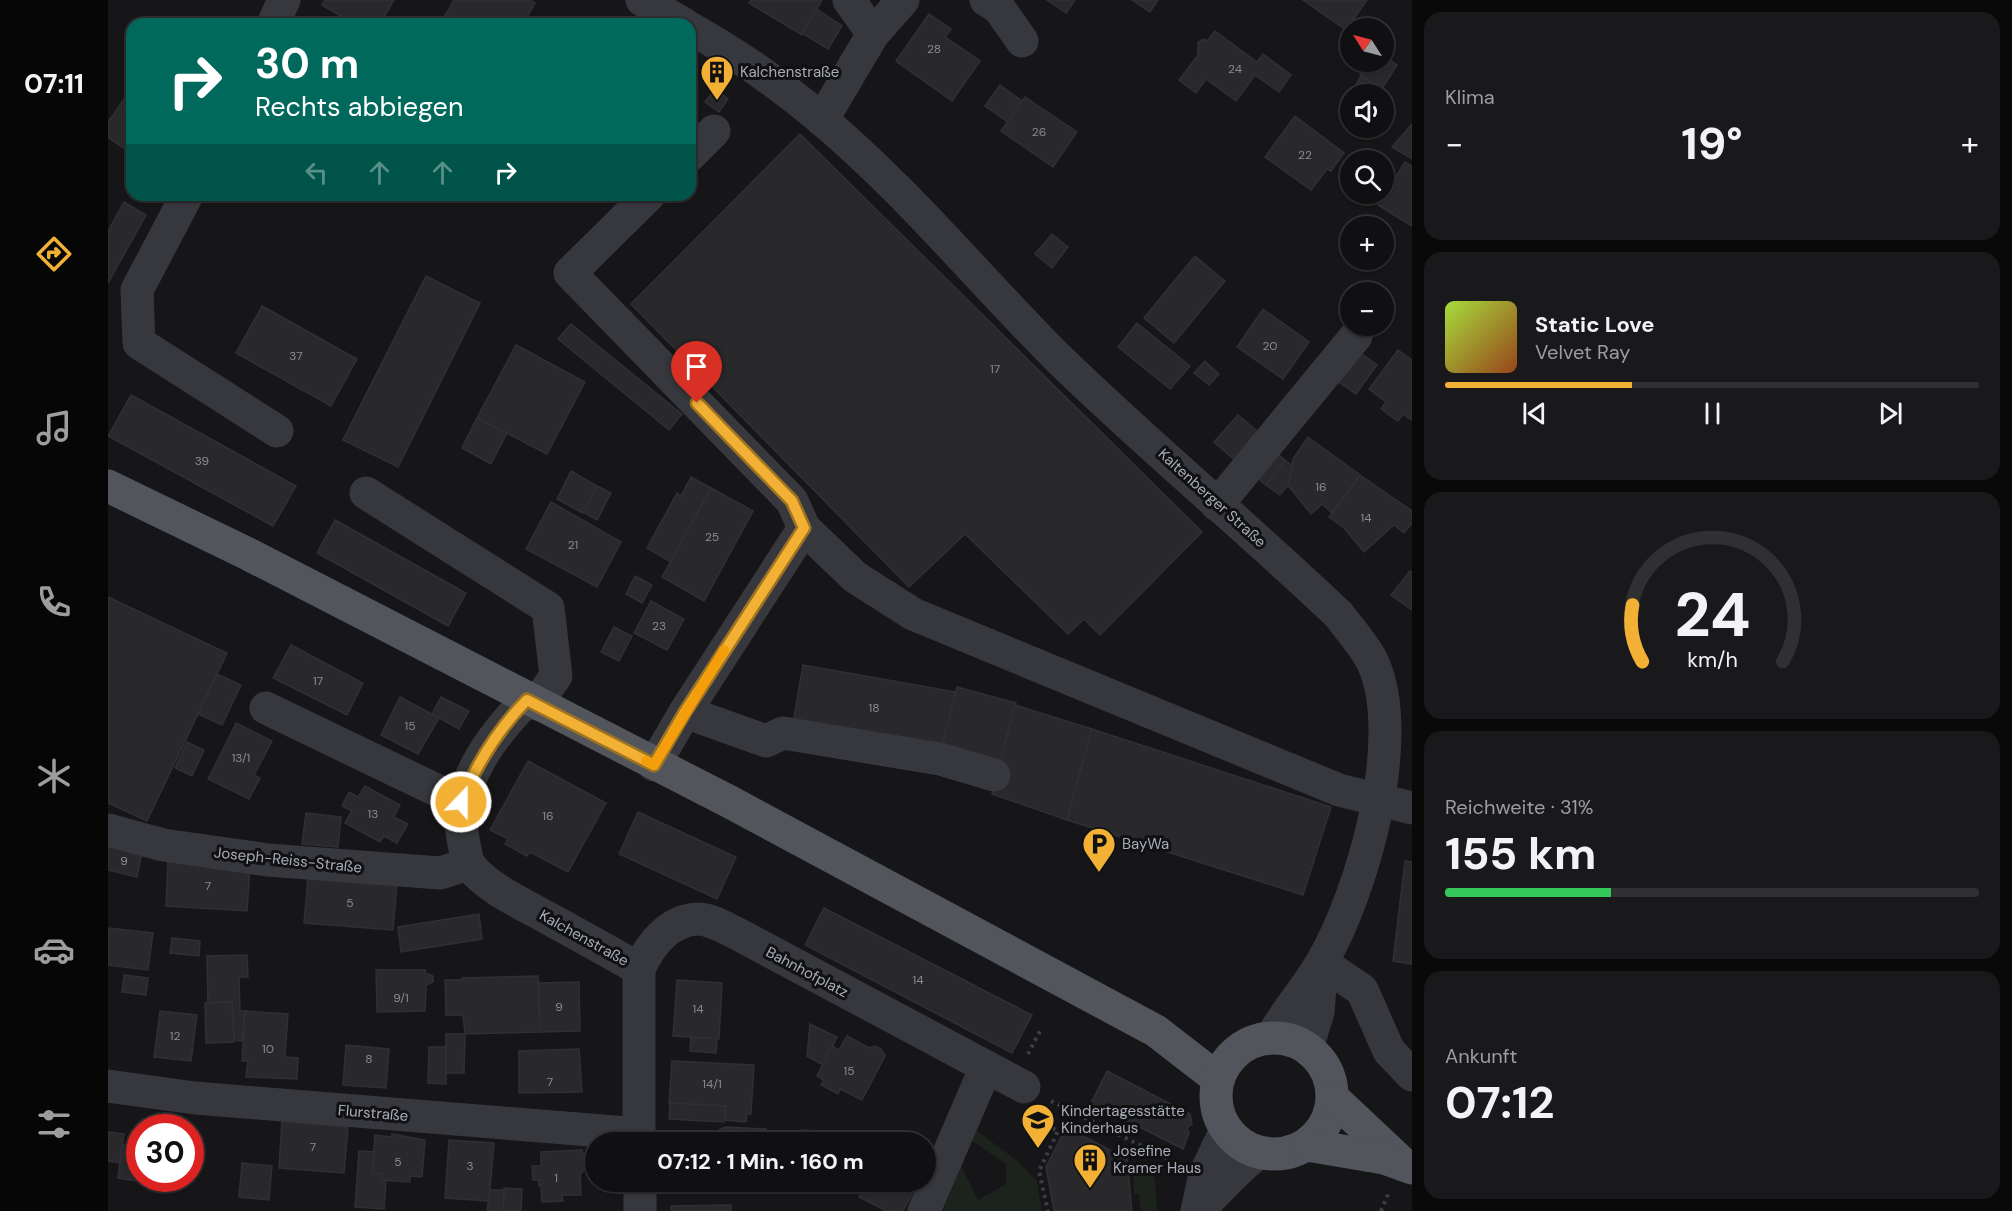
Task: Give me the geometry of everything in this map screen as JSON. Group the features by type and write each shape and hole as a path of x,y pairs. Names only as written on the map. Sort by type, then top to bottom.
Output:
{"main road":[{"path":"108,486 208,534 730,802 1156,1031 1218,1079"},
{"path":"1156,1031 1239,1050"},
{"path":"1271,1038 1294,1041 1307,1048 1326,1070 1332,1098 1324,1126 1307,1145 1283,1154 1258,1153 1246,1148 1226,1130 1216,1106 1218,1079 1224,1067 1239,1050 1260,1040 1271,1038"},
{"path":"1332,1098 1407,1165"},
{"path":"1307,1145 1407,1165"}],"street":[{"path":"276,18 284,0"},
{"path":"642,0 674,18"},
{"path":"849,0 873,34"},
{"path":"822,120 873,34 903,0"},
{"path":"986,0 999,9 1022,41"},
{"name":"Kaltenberger Straße","path":"696,32 738,56 822,120 898,190 993,292 1072,372 1339,615 1373,663 1383,714 1378,800 1366,850 1349,902 1322,963 1292,1003 1271,1038"},
{"path":"696,148 714,131"},
{"path":"184,201 137,290 140,343 277,431"},
{"path":"643,201 570,273 792,501 804,528 855,578 913,614 1339,790 1412,808"},
{"path":"1218,505 1356,336"},
{"path":"366,493 548,608 556,676 532,702 505,722 474,771 461,802 460,826 469,864"},
{"path":"654,765 685,712 804,528"},
{"path":"266,708 461,802"},
{"path":"685,712 766,741 783,733 940,759 994,776"},
{"name":"Joseph-Reiss-Straße","path":"108,830 163,845 268,860 440,873 469,864"},
{"name":"Kalchenstraße","path":"469,864 509,897 639,969 639,1132"},
{"name":"Bahnhofplatz","path":"639,969 649,947 662,934 697,919 716,923 986,1067 1027,1101"},
{"path":"1322,963 1362,990 1389,1051 1412,1075"},
{"name":"Kaltenberger Straße","path":"1307,1048 1318,1012 1322,963"},
{"path":"924,1211 986,1067"},
{"name":"Flurstraße","path":"108,1086 195,1098 585,1134"},
{"path":"1197,1211 1205,1174 1226,1130"},
{"path":"1197,1211 1226,1185 1246,1161 1258,1153"},
{"path":"640,1192 640,1211"}],"path":[{"path":"1027,1101 1205,1174"},
{"path":"1027,1101 1058,1131 1039,1171 1048,1211"}],"shaded area":[{"path":"976,1130 1016,1160 1037,1181 1042,1211 943,1211 961,1166 978,1200 1006,1184 1006,1164 971,1140"},
{"path":"1133,1160 1155,1178 1157,1211 1141,1211 1139,1194 1134,1194"}],"building":[{"path":"325,0 394,0 384,18 344,18 322,5"},
{"path":"454,0 530,0 535,3 526,18 444,18"},
{"path":"751,0 822,0 802,35 749,3"},
{"path":"1047,0 1075,0 1066,13"},
{"path":"1132,0 1158,0 1150,12"},
{"path":"1303,0 1367,0 1354,18 1340,18 1340,26"},
{"path":"817,9 842,26 828,49 802,33"},
{"path":"929,14 951,29 945,37 980,61 952,101 896,61"},
{"path":"1215,31 1257,62 1263,54 1291,75 1279,92 1255,75 1236,101 1206,79 1196,93 1179,80 1198,55 1198,42 1204,39 1207,41"},
{"path":"1362,72 1393,72 1385,84 1374,84 1360,75"},
{"path":"1361,76 1374,84 1356,84"},
{"path":"1000,85 1022,101 1008,122 985,106"},
{"name":"Kalchenstraße","path":"715,89 728,99 719,112 705,102"},
{"path":"126,96 126,150 108,137 108,122"},
{"path":"1025,97 1077,132 1053,167 1001,131"},
{"path":"1295,116 1340,150 1340,159 1331,171 1327,169 1311,190 1265,157"},
{"path":"1412,124 1412,159 1392,147"},
{"path":"800,134 1202,532 1100,635 1084,619 1068,634 965,534 909,587 631,304"},
{"path":"1405,162 1412,166 1412,226 1378,205 1394,204 1394,180"},
{"path":"124,202 146,215 108,283 108,231"},
{"path":"1052,234 1068,247 1052,268 1035,254"},
{"path":"1195,256 1225,281 1174,343 1144,318"},
{"path":"426,276 480,303 398,467 343,440"},
{"path":"262,306 357,359 331,406 236,353"},
{"path":"1263,309 1309,342 1283,379 1237,347"},
{"path":"1137,323 1190,366 1170,389 1118,347"},
{"path":"571,324 682,414 669,430 558,339"},
{"path":"516,345 585,382 547,454 477,418"},
{"path":"1398,350 1412,360 1412,420 1403,414 1398,421 1381,409 1386,402 1369,389"},
{"path":"1359,352 1377,365 1356,394 1336,380"},
{"path":"1205,361 1219,374 1209,385 1194,373"},
{"path":"131,395 296,486 273,526 108,436"},
{"path":"1238,415 1262,435 1238,463 1214,442"},
{"path":"477,418 507,433 491,464 462,448"},
{"path":"1308,437 1360,475 1332,513 1322,504 1311,514 1288,485 1293,459"},
{"path":"1272,450 1285,460 1266,485 1253,475"},
{"path":"1285,460 1293,467 1288,485 1280,495 1266,485"},
{"path":"571,471 597,486 583,513 557,499"},
{"path":"1360,475 1412,511 1412,523 1404,533 1394,525 1364,552 1344,528 1329,517"},
{"path":"691,477 711,488 671,562 647,548 677,493 681,496"},
{"path":"597,486 611,493 597,520 583,512"},
{"path":"711,488 753,511 704,601 662,577"},
{"path":"551,502 621,542 597,587 526,549"},
{"path":"335,520 466,593 448,626 317,553"},
{"path":"1410,571 1412,572 1412,610 1391,595"},
{"path":"635,576 652,585 642,603 626,594"},
{"path":"108,597 227,653 147,821 108,803"},
{"path":"651,601 684,619 667,650 634,633"},
{"path":"614,627 632,636 619,661 601,652"},
{"path":"291,645 363,683 347,715 273,678"},
{"path":"803,665 956,692 941,750 793,724"},
{"path":"217,674 241,685 222,725 198,714"},
{"path":"957,687 1016,703 999,765 941,750"},
{"path":"400,697 439,718 418,754 381,735"},
{"path":"441,697 469,711 459,729 432,714"},
{"path":"1015,705 1092,729 1067,820 992,794"},
{"path":"236,723 272,741 254,775 260,778 249,799 208,779"},
{"path":"1092,729 1331,807 1303,895 1067,820"},
{"path":"187,742 204,750 192,776 175,768"},
{"path":"528,761 606,803 568,872 530,852 527,856 505,844 508,839 490,830"},
{"path":"365,786 400,805 394,817 408,824 397,843 384,836 380,842 345,823 352,811 342,806 349,792 358,797"},
{"path":"638,812 736,857 717,899 619,854"},
{"path":"306,813 341,817 338,847 302,844"},
{"path":"108,845 142,852 137,877 108,870"},
{"path":"168,860 250,866 247,911 166,906"},
{"path":"1405,861 1412,862 1412,964 1393,961"},
{"path":"308,877 397,883 393,930 304,923"},
{"path":"824,908 1032,1015 1012,1053 805,945"},
{"path":"479,914 482,939 401,952 398,927"},
{"path":"108,928 153,933 148,970 108,965"},
{"path":"172,938 200,941 199,956 170,953"},
{"path":"247,955 248,977 239,977 240,1011 245,1011 242,1041 234,1040 232,1002 208,1003 207,956"},
{"path":"376,970 425,970 425,973 433,976 433,982 426,985 425,1011 377,1012"},
{"path":"124,975 148,978 146,995 122,992"},
{"path":"538,976 540,1032 465,1034 463,1015 446,1015 445,980"},
{"path":"677,980 722,983 719,1039 673,1036"},
{"path":"579,982 580,1031 540,1032 539,983"},
{"path":"232,1002 234,1042 206,1043 205,1003"},
{"path":"160,1011 197,1015 191,1061 154,1057"},
{"path":"245,1011 288,1014 285,1057 298,1058 297,1079 246,1077 248,1061 242,1061"},
{"path":"810,1024 837,1037 823,1065 807,1056"},
{"path":"446,1034 465,1034 464,1073 446,1073"},
{"path":"847,1036 869,1048 875,1046 881,1049 885,1056 862,1100 840,1089 838,1094 821,1085 824,1080 817,1076 832,1046 839,1050"},
{"path":"691,1037 717,1039 716,1053 690,1051"},
{"path":"346,1045 389,1049 386,1088 343,1085"},
{"path":"429,1047 446,1047 446,1084 428,1083"},
{"path":"579,1049 582,1092 519,1093 519,1051"},
{"path":"672,1061 754,1065 751,1114 747,1114 746,1122 724,1120 726,1106 669,1103"},
{"path":"1107,1071 1190,1114 1192,1124 1187,1128 1189,1133 1183,1149 1091,1103"},
{"path":"670,1103 726,1106 724,1122 669,1119"},
{"path":"282,1121 348,1127 344,1173 279,1168"},
{"path":"726,1127 766,1129 766,1132 720,1132 720,1129"},
{"name":"Josefine Kramer Haus","path":"1066,1127 1127,1159 1132,1211 1054,1211 1046,1167"},
{"path":"801,1130 846,1132 801,1132"},
{"path":"108,1132 124,1134 120,1163 108,1161"},
{"path":"392,1134 425,1140 422,1177 410,1176 410,1182 381,1180 381,1174 372,1173 375,1135 392,1137"},
{"path":"449,1140 494,1143 489,1201 445,1198"},
{"path":"122,1145 126,1145 126,1179 118,1178"},
{"path":"582,1150 585,1168 580,1175 581,1195 562,1195 563,1201 542,1202 541,1186 539,1186 539,1180 533,1180 532,1166 541,1166 541,1152"},
{"path":"359,1151 374,1152 372,1173 381,1174 381,1180 386,1180 384,1209 355,1207"},
{"path":"242,1163 272,1166 269,1200 239,1197"},
{"path":"504,1188 522,1189 521,1211 503,1211"},
{"path":"490,1190 504,1190 503,1211 487,1211"},
{"path":"861,1192 913,1192 903,1211 886,1211 859,1197"},
{"path":"731,1205 731,1211 671,1211 671,1206"}],"slow traffic":[{"path":"646,761 654,765 724,650"}],"place":[{"name":"Kalchenstraße","path":"717,101"},
{"name":"BayWa","path":"1099,873"},
{"name":"Kindertagesstätte Kinderhaus","path":"1038,1149"},
{"name":"Josefine Kramer Haus","path":"1090,1189"}],"route":[{"path":"461,802 474,771 496,735 505,722 527,700 654,765 685,712 804,528 792,501 697,403"}]}
